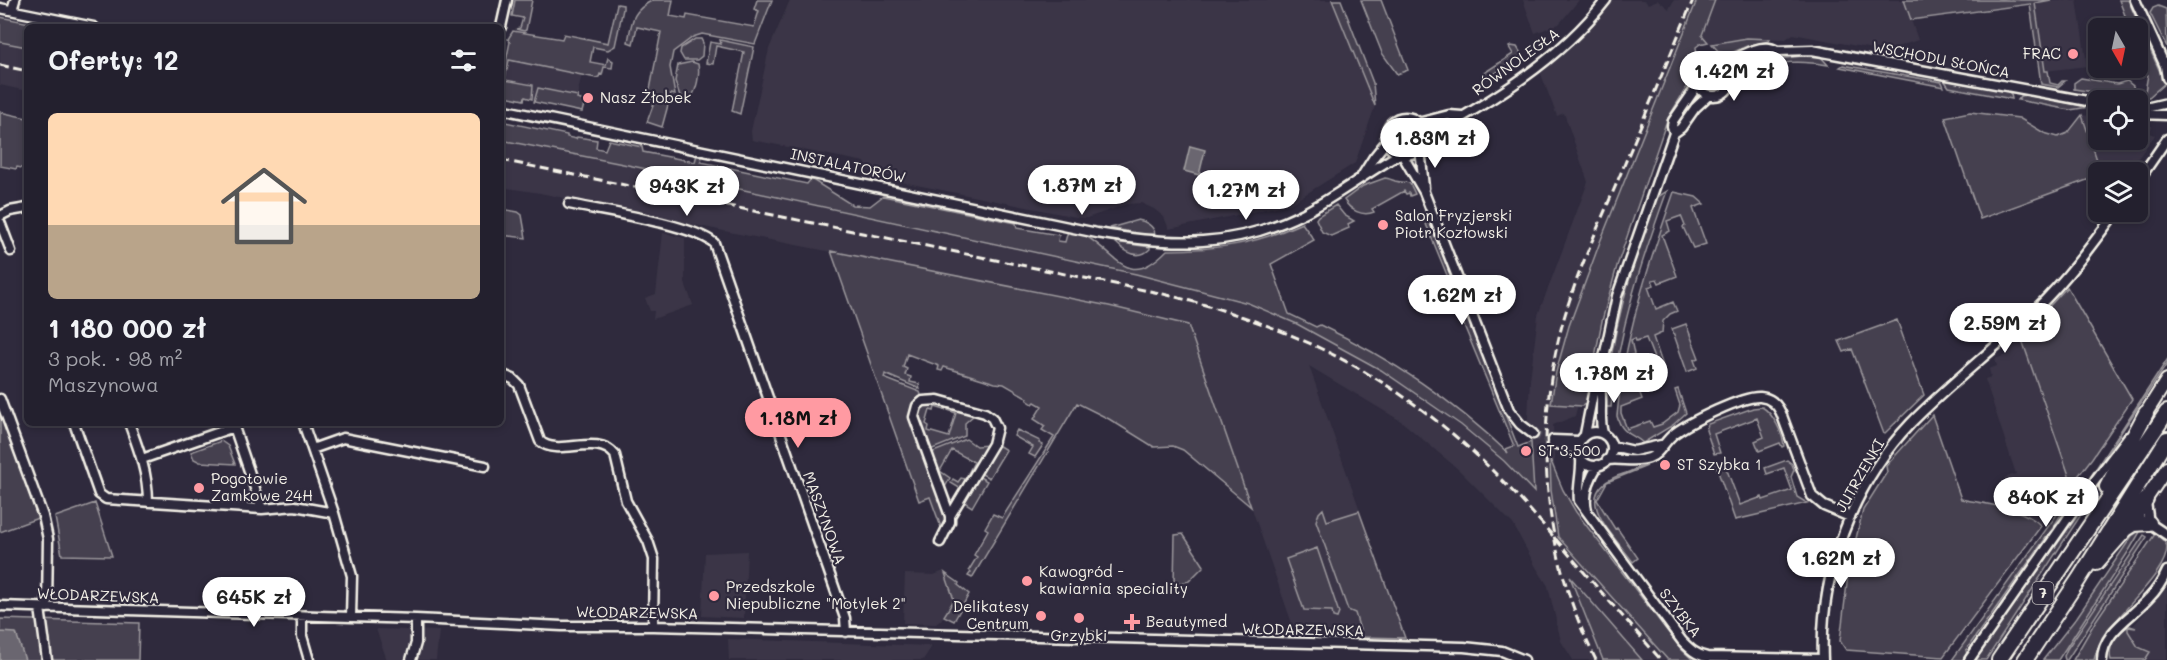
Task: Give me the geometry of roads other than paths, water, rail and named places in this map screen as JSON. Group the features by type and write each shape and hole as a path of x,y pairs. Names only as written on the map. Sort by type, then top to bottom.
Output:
{"main road":[{"path":"2087,527 2116,466 2146,412"},
{"name":"7","path":"1999,660 2167,412"},
{"name":"7","path":"2025,660 2167,439"},
{"path":"2079,579 2102,558 2146,499"},
{"path":"2126,528 2134,524 2149,523"}],"street":[{"path":"12,10 15,0"},
{"path":"502,24 507,0"},
{"name":"RÓWNOLEGŁA","path":"1424,139 1509,86 1554,54 1575,36 1606,0"},
{"path":"2135,0 2166,67 2167,78"},
{"path":"0,8 80,24"},
{"name":"WSCHODU SŁOŃCA","path":"1725,65 1750,52 1768,48 1777,51 1812,50 2088,101"},
{"name":"WSCHODU SŁOŃCA","path":"1732,77 1777,51"},
{"path":"1717,62 1725,65 1732,77 1730,86 1717,96 1703,92 1698,86 1697,75 1705,64 1717,62"},
{"path":"1674,133 1672,126 1675,117 1698,86"},
{"path":"1661,445 1660,450 1646,459 1607,460 1598,465 1588,465 1581,446 1593,393 1599,381 1623,276 1674,133 1709,95"},
{"path":"2148,107 2167,103"},
{"name":"INSTALATORÓW","path":"504,110 1097,232 1151,241 1191,242 1231,238 1268,228 1305,212 1360,180"},
{"path":"2148,114 2167,115"},
{"name":"RÓWNOLEGŁA","path":"1418,123 1449,115 1462,116"},
{"path":"1424,192 1420,148 1424,139 1422,130 1418,123 1407,117 1393,121 1388,127 1386,142 1400,155 1424,192 1509,411 1533,434"},
{"path":"2148,166 2167,138"},
{"path":"1360,180 1386,142"},
{"path":"1360,180 1400,155 1412,154 1420,148"},
{"name":"MASZYNOWA","path":"569,204 670,226 707,237 714,243 845,618 846,632"},
{"path":"0,216 10,211 24,209"},
{"path":"0,222 11,251"},
{"name":"JUTRZENKI","path":"1823,660 1824,621 1836,557 1850,517 1883,458 1910,425 2034,311 2066,277 2108,222"},
{"path":"504,375 519,385 540,441 544,444 600,446 611,450 615,455 626,501 648,541 654,559 653,626"},
{"path":"1969,660 2167,380"},
{"path":"1599,381 1602,390 1601,426 1612,446 1607,460"},
{"path":"1612,446 1634,451 1661,445 1702,417 1749,399 1762,397 1778,406 1812,496 1824,506 1850,517"},
{"path":"0,399 43,516 48,538 43,608 47,660"},
{"path":"940,542 950,522 950,516 914,417 917,406 929,399 985,413 992,418 997,428 993,444 950,516"},
{"path":"75,426 99,494 106,499 262,509 295,506 334,513"},
{"path":"130,426 147,477 148,502"},
{"path":"304,426 334,513 352,576 351,617"},
{"path":"142,459 234,427 262,509"},
{"path":"1581,446 1593,431 1603,433"},
{"path":"312,449 343,438 485,466"},
{"path":"1553,441 1581,446"},
{"name":"SZYBKA","path":"1581,446 1579,501 1682,641 1697,655 1823,660"},
{"path":"1589,516 1585,499 1598,465"},
{"path":"2167,468 2146,499 2145,508 2149,523 2167,535"},
{"path":"2102,660 2103,648 2110,638 2119,626 2148,599 2167,571"},
{"name":"WŁODARZEWSKA","path":"0,606 416,619 562,626 653,626 1473,648 1503,651 1524,660"},
{"path":"302,616 302,636 309,660"},
{"path":"411,660 416,643 416,619"}],"tunnel":[{"path":"1533,434 1553,443"}],"railway":[{"path":"1596,660 1565,582 1555,541 1546,458 1547,416 1552,374 1565,314 1579,275 1693,0"},
{"path":"0,65 24,70"},
{"path":"504,161 1159,293 1240,316 1316,346 1387,386 1422,409 1455,436 1522,501 1661,660"}],"place":[{"name":"FRAC","path":"2073,54"},
{"name":"Nasz Żłobek","path":"588,98"},
{"name":"Salon Fryzjerski Piotr Kozłowski","path":"1383,225"},
{"name":"ST 3,500","path":"1526,451"},
{"name":"ST Szybka 1","path":"1665,465"},
{"name":"Pogotowie Zamkowe 24H","path":"199,488"},
{"name":"Kawogród - kawiarnia speciality","path":"1027,581"},
{"name":"Przedszkole Niepubliczne \"Motylek 2\"","path":"714,596"},
{"name":"Delikatesy Centrum","path":"1041,616"},
{"name":"Grzybki","path":"1079,618"},
{"name":"Beautymed","path":"1132,622"}]}
